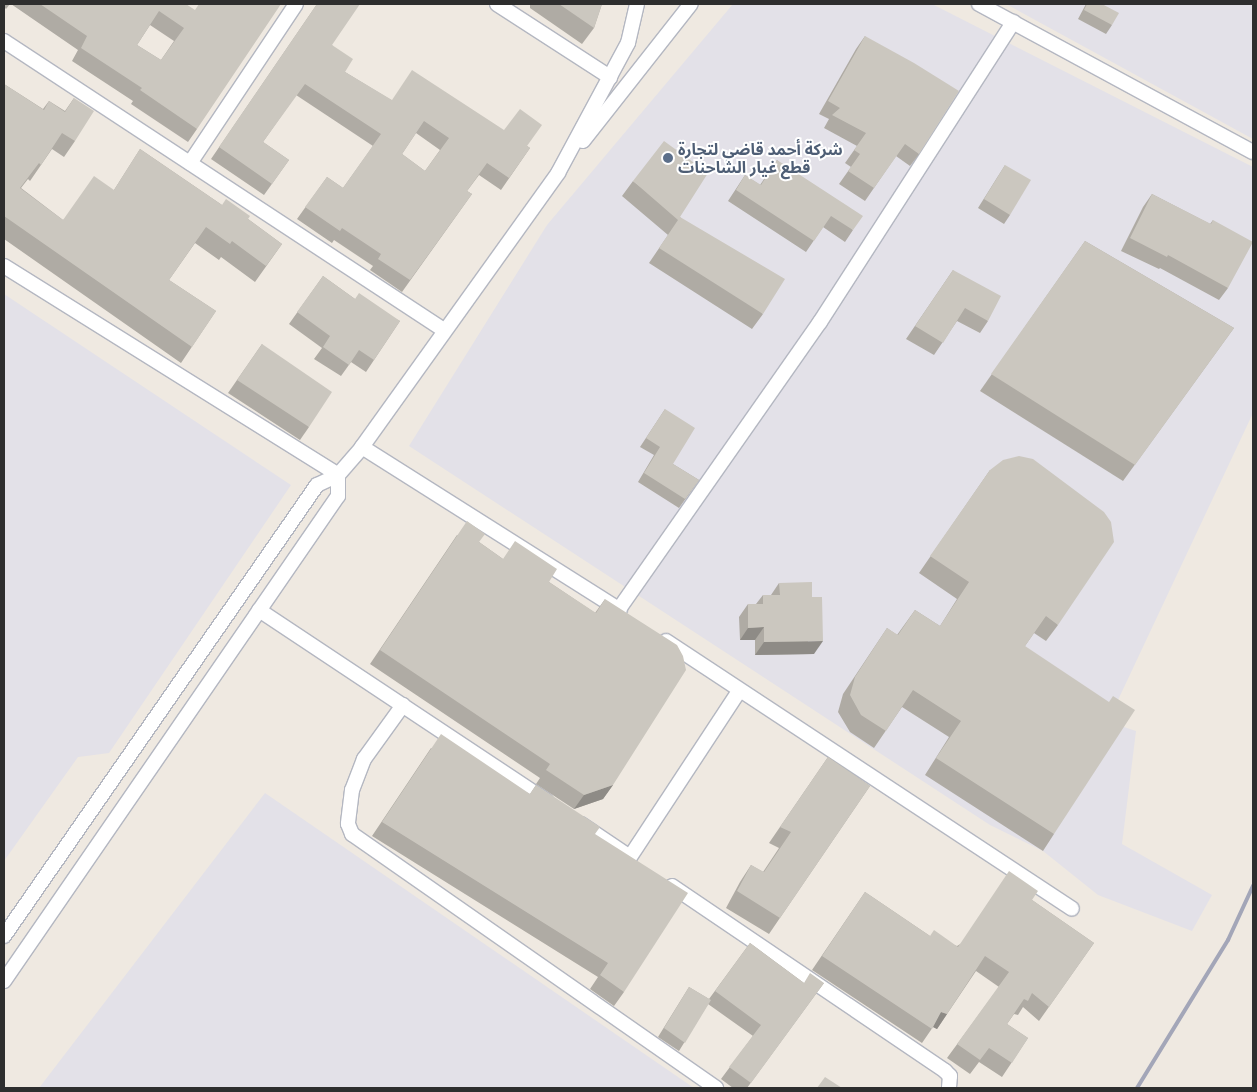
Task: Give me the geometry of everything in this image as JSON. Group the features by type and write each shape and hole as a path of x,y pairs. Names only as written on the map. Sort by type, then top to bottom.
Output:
{"street":[{"path":"190,163 296,4"},
{"path":"498,4 610,77"},
{"path":"558,173 628,44 637,4"},
{"path":"4,936 317,485 338,475 362,447 558,173 690,4"},
{"path":"980,4 1253,152"},
{"path":"619,609 820,322 1013,22"},
{"path":"4,41 444,330"},
{"path":"4,266 338,475"},
{"path":"362,447 635,620"},
{"path":"4,981 338,496 338,475"},
{"path":"260,610 557,808"},
{"path":"651,631 739,691 1072,909"},
{"path":"573,819 634,860 739,691"},
{"path":"403,704 361,766 351,798 348,824 352,834 716,1088"},
{"path":"662,879 945,1071 950,1076 949,1088"}],"shaded area":[{"path":"733,4 932,4 1253,167 1253,413 1118,700 1124,727 1136,731 1122,844 1212,895 1192,931 1098,895 1043,851 990,825 409,446 547,225"},
{"path":"1006,4 1253,4 1253,139"},
{"path":"4,294 291,485 109,753 78,757 4,861"},
{"path":"265,793 694,1088 39,1088"}],"building":[{"path":"40,4 186,4 195,10 199,4 281,4 197,129 140,90 142,88 81,48 87,36","holes":["159,11 184,28 161,60 137,45"]},
{"path":"317,4 360,4 332,45 353,59 345,72 392,100 412,70 504,130 520,109 542,125 527,146 530,148 509,178 487,163 467,191 472,194 410,280 378,259 381,254 342,228 340,231 305,207 327,177 343,188 381,134 305,84 263,142 289,160 272,184 219,147","holes":["424,121 449,138 425,171 402,154"]},
{"path":"559,4 602,4 594,28"},
{"path":"1087,4 1102,4 1119,13 1112,25 1084,10"},
{"path":"865,36 959,91 919,154 905,144 874,188 848,171 860,154 854,150 866,133 832,115 840,108 828,101"},
{"path":"4,84 44,110 49,101 65,112 74,98 94,111 75,141 62,133 41,165 39,163 20,188 63,220 94,176 114,190 140,149 222,205 226,199 250,216 248,219 282,244 266,266 232,241 230,244 206,227 169,280 216,311 192,347 4,216"},
{"path":"664,141 708,173 680,217 785,279 763,314 659,248 678,220 633,181"},
{"path":"777,160 863,216 853,230 831,216 814,241 736,190 745,175 761,185"},
{"path":"1005,165 1031,180 1010,215 984,199"},
{"path":"1152,194 1211,224 1213,220 1253,242 1228,288 1168,255 1167,257 1130,238"},
{"path":"1085,241 1234,328 1135,465 991,374"},
{"path":"953,270 1001,296 988,321 965,308 943,343 915,326"},
{"path":"323,276 355,299 359,293 400,321 374,360 359,350 349,365 323,347 330,336 297,312"},
{"path":"262,344 332,392 309,427 237,380"},
{"path":"665,409 695,428 673,464 699,480 685,499 644,473 660,447 646,438"},
{"path":"1019,456 1033,459 1104,512 1111,522 1114,542 1058,625 1046,616 1025,646 1109,702 1113,696 1135,710 1054,834 936,758 961,721 913,690 886,731 861,715 850,695 855,677 887,628 898,635 915,610 940,626 969,582 930,556 990,470 1003,460"},
{"path":"467,521 485,534 479,542 503,559 515,541 557,569 549,582 596,613 605,599 677,645 683,656 686,670 613,785 584,795 546,770 550,764 380,650"},
{"path":"812,582 812,597 822,597 823,641 764,642 764,627 748,628 748,604 763,604 763,595 780,595 779,583"},
{"path":"441,734 530,794 536,785 600,827 595,834 688,893 624,992 600,975 608,963 382,822"},
{"path":"828,757 870,786 780,918 737,891 751,865 764,872 791,832 780,827"},
{"path":"1009,871 1038,891 1032,900 1094,943 1049,1007 1032,993 1028,1001 1024,999 1007,1024 1028,1038 1012,1063 989,1048 980,1060 957,1044 1009,972 985,956 947,1014 941,1012 932,1029 822,956 865,892 930,936 934,930 958,947"},
{"path":"750,943 804,983 810,973 824,983 751,1083 729,1067 761,1025 715,991"},
{"path":"689,987 711,1000 685,1043 664,1028"},
{"path":"825,1077 842,1088 817,1088"}],"railway":[{"path":"1137,1088 1228,940 1253,886"}],"place":[{"name":"شركة أحمد قاضي لتجارة قطع غيار الشاحنات","path":"668,158"}]}
